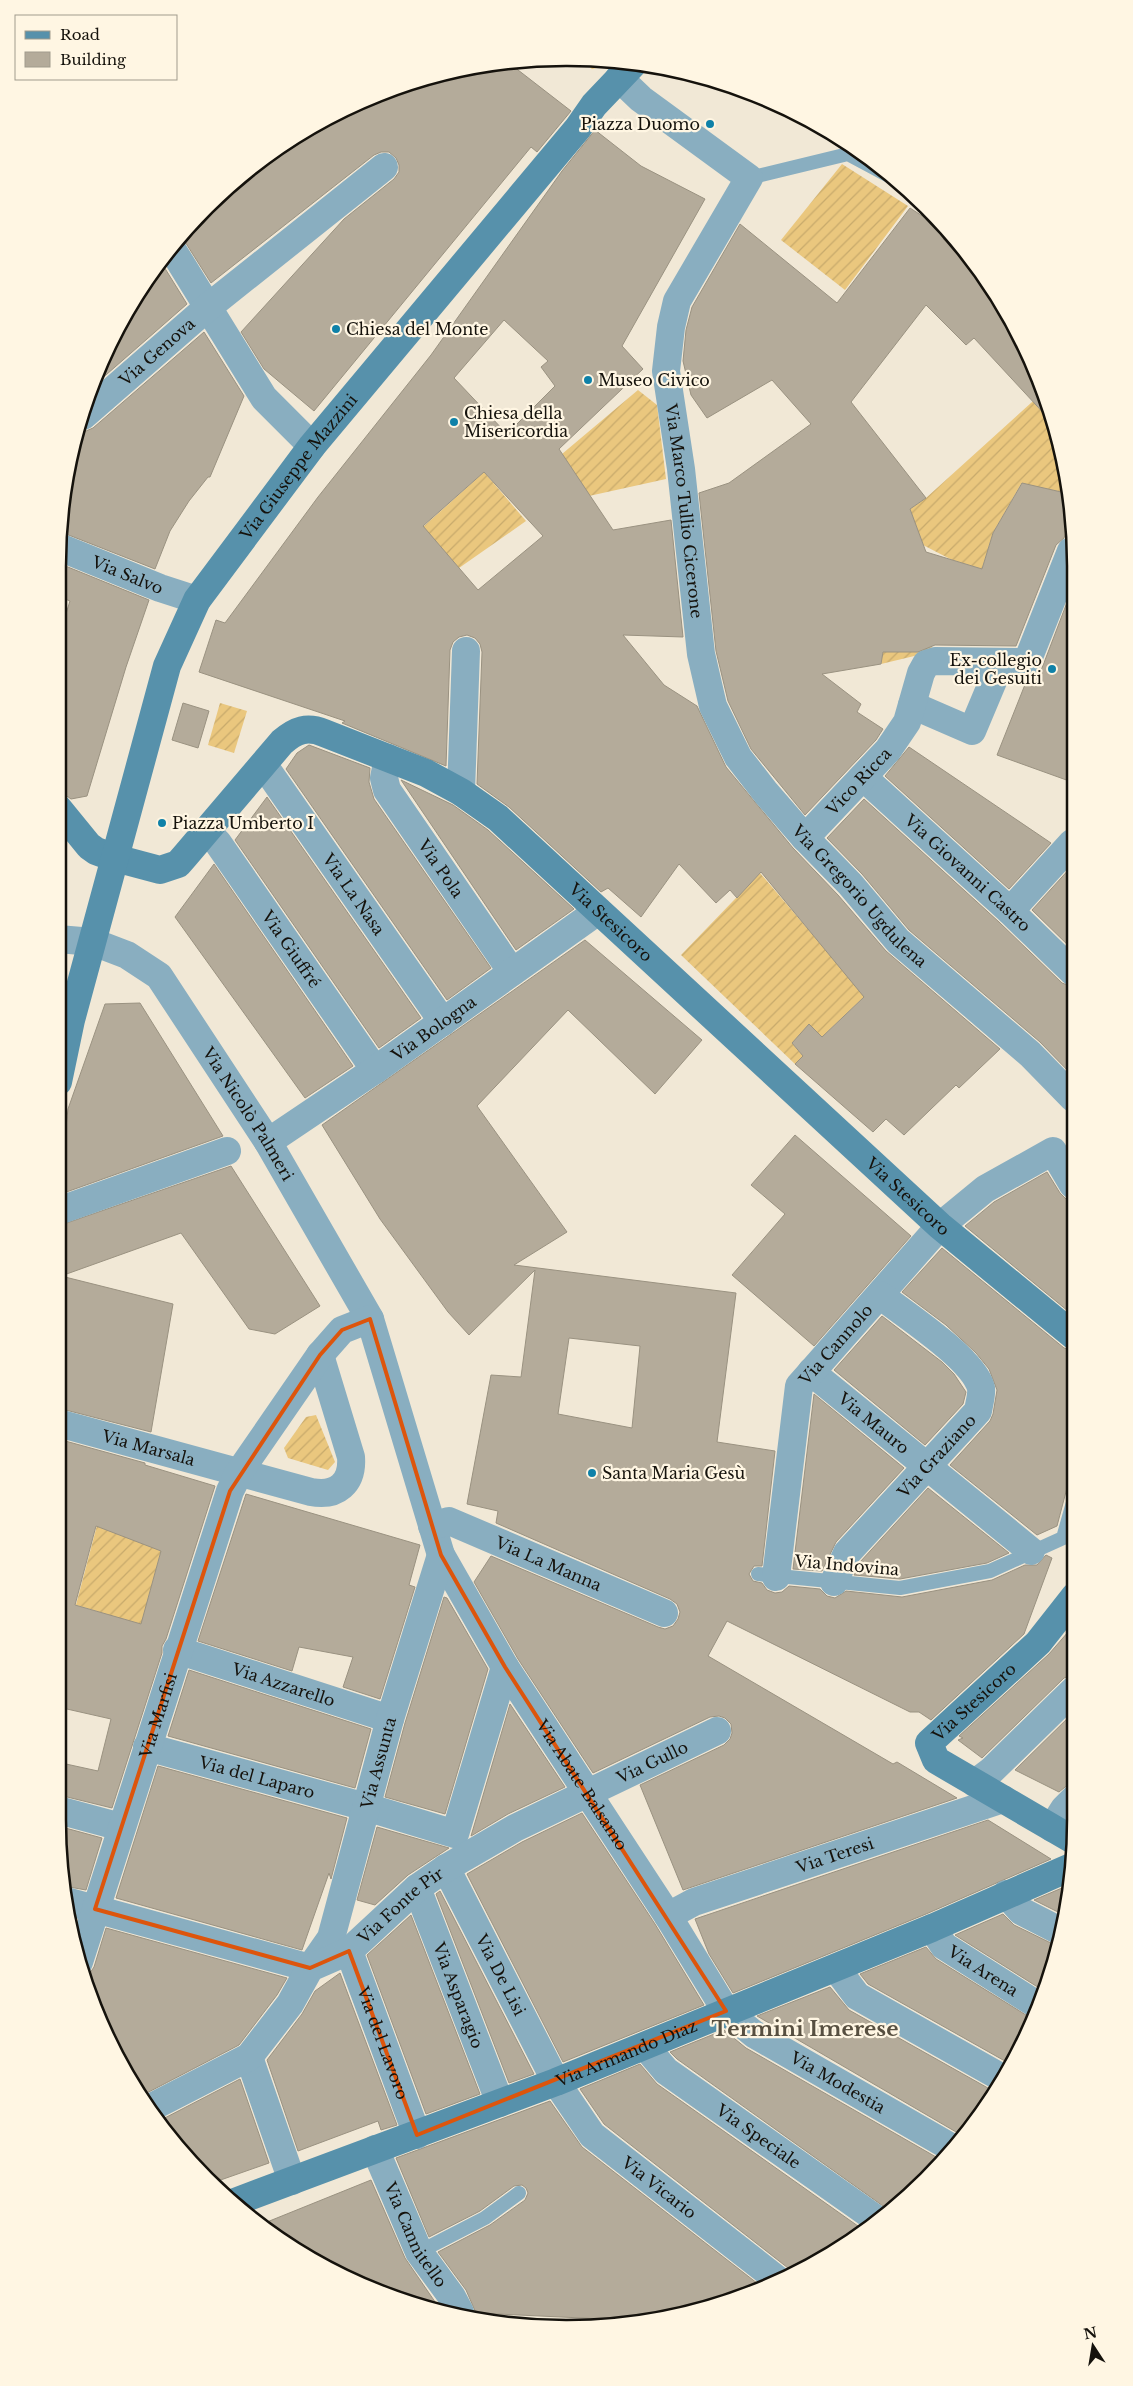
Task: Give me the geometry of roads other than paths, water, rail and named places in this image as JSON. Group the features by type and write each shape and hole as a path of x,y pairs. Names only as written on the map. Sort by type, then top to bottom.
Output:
{"street":[{"name":"Via Giuseppe Mazzini","path":"66,1044 167,666 197,600 312,446 578,128 594,105 626,71"},
{"path":"626,71 641,99 749,178"},
{"name":"Via Genova","path":"92,408 207,308 384,167"},
{"name":"Via Marco Tullio Cicerone","path":"701,654 681,469 666,371 671,327 677,301 749,178"},
{"path":"176,255 264,398 312,446"},
{"name":"Via Salvo","path":"66,550 160,588 197,600"},
{"path":"909,714 972,731 1014,662 1067,559"},
{"path":"461,792 466,651"},
{"name":"Via Gregorio Ugdulena","path":"701,654 713,706 738,757 766,793 805,838 850,884 898,941 1030,1054 1067,1092"},
{"name":"Vico Ricca","path":"805,838 888,750 909,714 926,664 935,661 1014,662"},
{"name":"Via Stesicoro","path":"66,818 89,846 115,858 149,869 160,870 178,864 291,734 304,729 314,729 426,773 461,792 498,818 940,1226 1067,1330"},
{"name":"Via Pola","path":"388,758 384,778 387,790 512,972"},
{"name":"Via La Nasa","path":"262,766 270,774 443,1022"},
{"name":"Via Giovanni Castro","path":"863,777 1010,911 1067,966"},
{"name":"Via Giuffré","path":"206,831 218,843 375,1070"},
{"path":"1010,911 1067,848"},
{"name":"Via Bologna","path":"268,1142 375,1070 598,911"},
{"name":"Via Nicolò Palmeri","path":"66,940 93,942 127,955 159,976 268,1142 370,1318 432,1526"},
{"path":"66,1209 227,1151"},
{"name":"Via Cannolo","path":"767,1576 799,1386 940,1226 984,1189 1053,1151 1067,1174"},
{"name":"Via Graziano","path":"834,1582 847,1553 978,1411 981,1390 976,1377 964,1361 880,1295"},
{"name":"Via Marfisi","path":"83,1949 177,1650 230,1491 240,1471 320,1355 342,1330 370,1318"},
{"name":"Via Marsala","path":"66,1424 321,1494 330,1493 346,1484 352,1467 351,1456 320,1355"},
{"name":"Via Mauro","path":"811,1372 1031,1551"},
{"name":"Via La Manna","path":"432,1526 449,1521 664,1613"},
{"name":"Via Abate Balsamo","path":"432,1526 441,1555 505,1667 668,1916 726,2011"},
{"name":"Via Assunta","path":"310,1968 330,1938 390,1719 441,1555"},
{"name":"Via Stesicoro","path":"1062,1834 936,1760 929,1743 1038,1643 1067,1606"},
{"name":"Via Azzarello","path":"177,1650 390,1719"},
{"name":"Via del Laparo","path":"147,1747 366,1807 455,1834 505,1667"},
{"path":"975,1783 991,1771 1067,1697"},
{"name":"Via Gullo","path":"588,1794 717,1731"},
{"name":"Via Fonte Pir","path":"310,1968 349,1950 417,1888 446,1868 515,1828 588,1794"},
{"name":"Via Teresi","path":"668,1916 694,1902 1003,1799"},
{"path":"1062,1834 1064,1809 1067,1806"},
{"path":"66,1812 122,1827"},
{"name":"Via De Lisi","path":"446,1868 556,2082"},
{"name":"Via Armando Diaz","path":"241,2200 556,2082 932,1928 1064,1870"},
{"name":"Via Asparagio","path":"417,1888 500,2103"},
{"path":"1006,1894 1021,1911 1055,1928"},
{"path":"74,1903 310,1968 290,2004 250,2058 156,2105"},
{"name":"Via Arena","path":"932,1928 944,1946 1032,2002"},
{"name":"Via del Lavoro","path":"349,1950 416,2135"},
{"path":"836,1968 857,1996 997,2075"},
{"name":"Via Modestia","path":"726,2011 754,2034 946,2145"},
{"name":"Via Speciale","path":"644,2046 666,2071 871,2216"},
{"path":"250,2058 292,2181"},
{"name":"Via Vicario","path":"556,2082 592,2135 772,2275"},
{"name":"Via Cannitello","path":"376,2149 419,2252 458,2308"}],"lane":[{"path":"749,178 849,155"},
{"name":"Via Indovina","path":"767,1576 900,1588 990,1571 1063,1538 1067,1524"},
{"path":"419,2252 485,2218 519,2193"}],"place":[{"name":"Piazza Duomo","path":"710,124"},
{"name":"Chiesa del Monte","path":"336,329"},
{"name":"Museo Civico","path":"588,380"},
{"name":"Chiesa della Misericordia","path":"454,422"},
{"name":"Ex-collegio dei Gesuiti","path":"1052,669"},
{"name":"Piazza Umberto I","path":"162,823"},
{"name":"Santa Maria Gesù","path":"592,1473"}],"district":[{"name":"Termini Imerese","path":"805,2029"}]}
